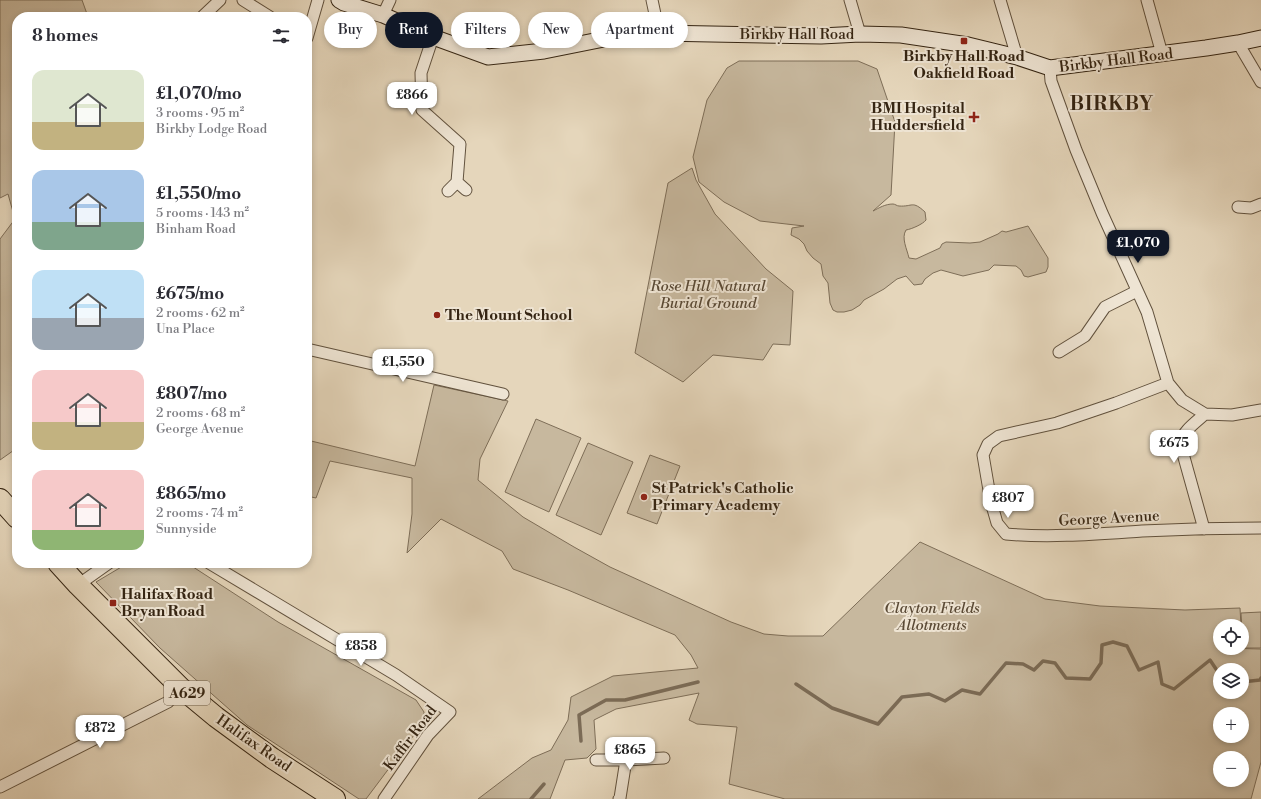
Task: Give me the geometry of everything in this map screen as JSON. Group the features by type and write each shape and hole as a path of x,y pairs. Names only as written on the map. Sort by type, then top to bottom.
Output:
{"highway":[{"path":"0,500 12,513"},
{"name":"Halifax Road","path":"63,568 181,688 216,717 272,758 335,799"}],"street":[{"path":"207,12 220,0"},
{"path":"243,0 262,12"},
{"path":"312,21 318,0"},
{"name":"Birkby Hall Road","path":"339,0 344,3 383,15"},
{"path":"383,15 390,0"},
{"path":"652,0 655,12"},
{"path":"850,0 860,34"},
{"path":"1000,0 1017,57"},
{"path":"1147,0 1162,54"},
{"name":"Birkby Hall Road","path":"688,34 821,36 860,34 901,35 968,45 1017,57 1050,68 1162,54 1238,43 1261,38"},
{"name":"Birkby Hall Road","path":"443,41 488,57 544,51 591,42"},
{"path":"1238,43 1261,82"},
{"path":"429,48 421,73 422,110 460,144 457,182 448,191"},
{"path":"1050,68 1051,81 1076,150 1102,213 1147,312 1168,383 1182,400 1205,414 1232,415 1261,410"},
{"path":"457,182 466,190"},
{"path":"1238,207 1251,208 1261,204"},
{"path":"1059,352 1085,336 1105,307 1137,291"},
{"path":"312,350 503,394"},
{"name":"George Avenue","path":"1168,383 1057,423 999,436 988,444 983,455 991,502 997,523 1006,534 1028,536 1261,528"},
{"path":"1204,529 1180,443 1182,435 1190,426 1205,414"},
{"path":"78,585 102,568"},
{"name":"Kaffir Road","path":"217,568 396,675 450,712 428,735 384,799"},
{"path":"0,787 168,702 181,688"},
{"path":"596,760 664,758"},
{"path":"619,799 626,760"}],"green space":[{"path":"0,0 82,0 86,12 12,12 12,208 8,194 0,198"},
{"path":"739,61 858,61 877,69 895,122 891,195 873,211 885,205 893,204 899,206 915,205 925,212 925,222 906,230 904,240 909,258 916,259 940,248 942,244 946,242 980,242 1002,231 1006,232 1028,226 1048,258 1048,267 1046,272 1028,277 1024,276 1021,270 1016,266 994,265 989,270 963,276 941,270 933,273 925,279 922,284 914,285 906,276 897,279 884,289 864,300 860,305 852,310 837,312 833,310 830,303 828,283 823,276 821,264 813,258 799,239 791,235 792,228 804,226 760,221 724,202 699,182 693,157 707,100 727,68"},
{"name":"Rose Hill Natural Burial Ground","path":"692,168 696,180 715,214 766,269 793,291 790,345 773,344 763,360 713,355 683,382 635,353 668,183"},
{"path":"12,223 12,452 0,460 0,239"},
{"name":"Clayton Fields Allotments","path":"434,385 508,401 480,459 478,480 523,517 610,567 731,622 764,634 823,636 920,542 1045,599 1100,606 1185,610 1240,608 1241,619 1213,619 1213,655 1249,655 1249,649 1261,649 1261,762 1251,799 785,799 729,784 737,727 697,724 689,720 699,693 616,709 594,720 596,749 587,758 565,760 550,799 478,799 532,758 551,750 568,720 571,697 613,676 698,668 691,655 675,635 568,590 513,569 502,551 441,519 407,553 412,514 412,478 330,461 316,498 312,497 312,441 415,466"},
{"path":"536,419 581,438 549,512 505,492"},
{"path":"588,443 633,462 601,535 556,515"},
{"path":"650,455 680,466 657,524 627,513"},
{"path":"120,568 195,568 278,622 416,700 424,712 423,723 366,799 359,799 247,725 160,648 96,582"},
{"path":"1261,612 1261,648 1249,648 1249,619 1241,619 1241,613"}],"waterway":[{"path":"796,684 832,708 878,724 902,697 929,694 945,701 962,690 980,694 1006,663 1023,664 1034,670 1043,661 1055,663 1066,678 1090,679 1101,663 1102,645 1113,642 1127,646 1139,670 1158,662 1162,684 1174,689 1210,660 1213,664"},
{"path":"1249,681 1260,680 1261,678"},
{"path":"581,741 579,715 606,700 625,700 698,682"},
{"path":"531,799 544,784"}],"place":[{"name":"Birkby Hall Road Oakfield Road","path":"964,41"},
{"name":"BMI Hospital Huddersfield","path":"974,117"},
{"name":"The Mount School","path":"437,315"},
{"name":"St Patrick's Catholic Primary Academy","path":"644,497"},
{"name":"Halifax Road Bryan Road","path":"113,603"}],"district":[{"name":"BIRKBY","path":"1112,103"}]}
